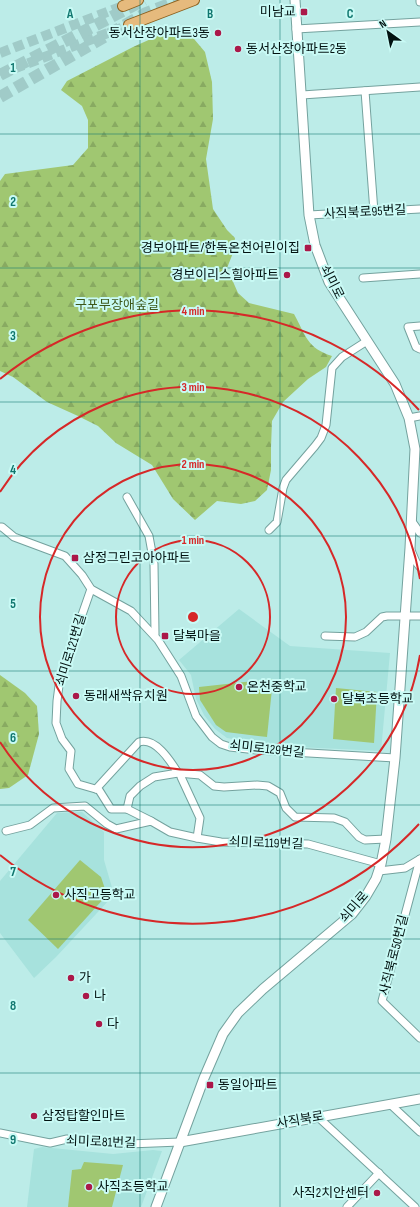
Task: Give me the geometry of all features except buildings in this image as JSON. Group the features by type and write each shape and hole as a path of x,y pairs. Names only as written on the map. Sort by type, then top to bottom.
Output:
{"main road":[{"path":"123,6 138,0"},
{"path":"129,25 194,0"},
{"name":"쇠미로","path":"156,1207 223,1034 238,1013 263,989 352,914 366,896 380,868 386,839 395,758 406,616 415,449 409,418 395,384 329,282 315,245 309,215 295,0"},
{"name":"사직북로","path":"180,1142 420,1099"}],"street":[{"path":"296,29 420,22"},
{"path":"302,95 420,87"},
{"path":"365,90 374,212"},
{"name":"사직북로95번길","path":"309,215 420,209"},
{"path":"363,278 420,274"},
{"path":"420,326 408,327 416,347 420,350"},
{"path":"269,530 276,522 286,480 315,446 323,432 328,418 332,368 342,357 367,341"},
{"path":"409,418 420,416"},
{"path":"127,497 149,536 154,564 155,634"},
{"path":"411,520 420,533"},
{"name":"쇠미로129번길","path":"0,527 14,537 64,556 82,575 91,589 131,611 155,634 181,676 196,716 212,737 221,744 230,747 257,750 395,758"},
{"name":"쇠미로","path":"410,548 420,567"},
{"name":"쇠미로121번길","path":"91,589 60,678 56,723 62,739 71,751 69,769 78,784 96,789"},
{"path":"325,636 355,637 366,632 382,617 420,616"},
{"path":"197,838 200,818 180,773 164,752 152,744 143,741 140,742 96,789 99,790 111,808 127,809 130,796 140,786 154,777 180,773 200,775 214,786 268,786 280,793 286,808 295,817 334,818 345,822 359,837 365,840 386,839"},
{"path":"6,831 30,825 53,808 85,806 107,824 116,829 151,821"},
{"name":"쇠미로119번길","path":"127,809 170,832 221,842 308,844 380,868"},
{"path":"380,868 405,868 420,859"},
{"name":"사직북로50번길","path":"420,859 382,1001 420,1038"},
{"path":"390,1104 420,1132"},
{"path":"318,1117 415,1207"},
{"name":"쇠미로81번길","path":"0,1133 50,1142 67,1139 129,1144 180,1142"},
{"path":"347,1207 379,1173"}],"shaded area":[{"path":"239,609 290,646 390,653 381,751 277,746 227,738 215,729 204,715 196,699 191,675 179,660"},
{"name":"사직고등학교","path":"82,812 104,832 104,860 113,891 110,899 56,957 34,978 0,933 0,881 57,813"},
{"name":"사직초등학교","path":"42,1147 113,1154 153,1150 162,1151 141,1207 27,1207 34,1149"}],"green space":[{"name":"구포무장애숲길","path":"173,29 189,33 205,52 212,82 213,119 206,159 213,209 227,230 235,238 233,253 227,268 238,293 249,303 294,314 312,345 324,353 332,356 326,367 308,379 283,402 272,421 271,470 267,490 255,501 241,504 217,501 195,520 173,499 152,465 116,443 98,426 47,402 13,377 0,371 0,181 5,174 73,165 88,148 88,120 82,106 61,90 67,81 133,47"},
{"path":"0,675 25,693 37,706 39,734 28,775 9,788 0,789"},
{"path":"273,679 267,737 226,732 216,725 200,700 199,687"},
{"path":"336,688 377,692 374,743 333,739"},
{"path":"80,860 101,877 107,895 58,949 28,920"},
{"path":"84,1162 123,1165 112,1207 68,1207 72,1170 81,1169"}],"tunnel":[{"path":"0,75 144,0"},
{"path":"0,97 146,13 180,0"},
{"path":"0,53 123,6"},
{"path":"0,74 129,25"}],"place":[{"name":"미남교","path":"304,12"},
{"name":"동서산장아파트3동","path":"218,33"},
{"name":"동서산장아파트2동","path":"238,49"},
{"name":"경보아파트/한독온천어린이집","path":"308,248"},
{"name":"경보이리스힐아파트","path":"287,275"},
{"name":"삼정그린코아아파트","path":"75,558"},
{"name":"달북마을","path":"165,636"},
{"name":"온천중학교","path":"239,687"},
{"name":"동래새싹유치원","path":"76,696"},
{"name":"달북초등학교","path":"334,699"},
{"name":"사직고등학교","path":"56,895"},
{"name":"가","path":"71,978"},
{"name":"나","path":"86,996"},
{"name":"다","path":"99,1024"},
{"name":"동일아파트","path":"210,1085"},
{"name":"삼정탑할인마트","path":"34,1116"},
{"name":"사직초등학교","path":"89,1187"},
{"name":"사직2치안센터","path":"377,1193"}]}
